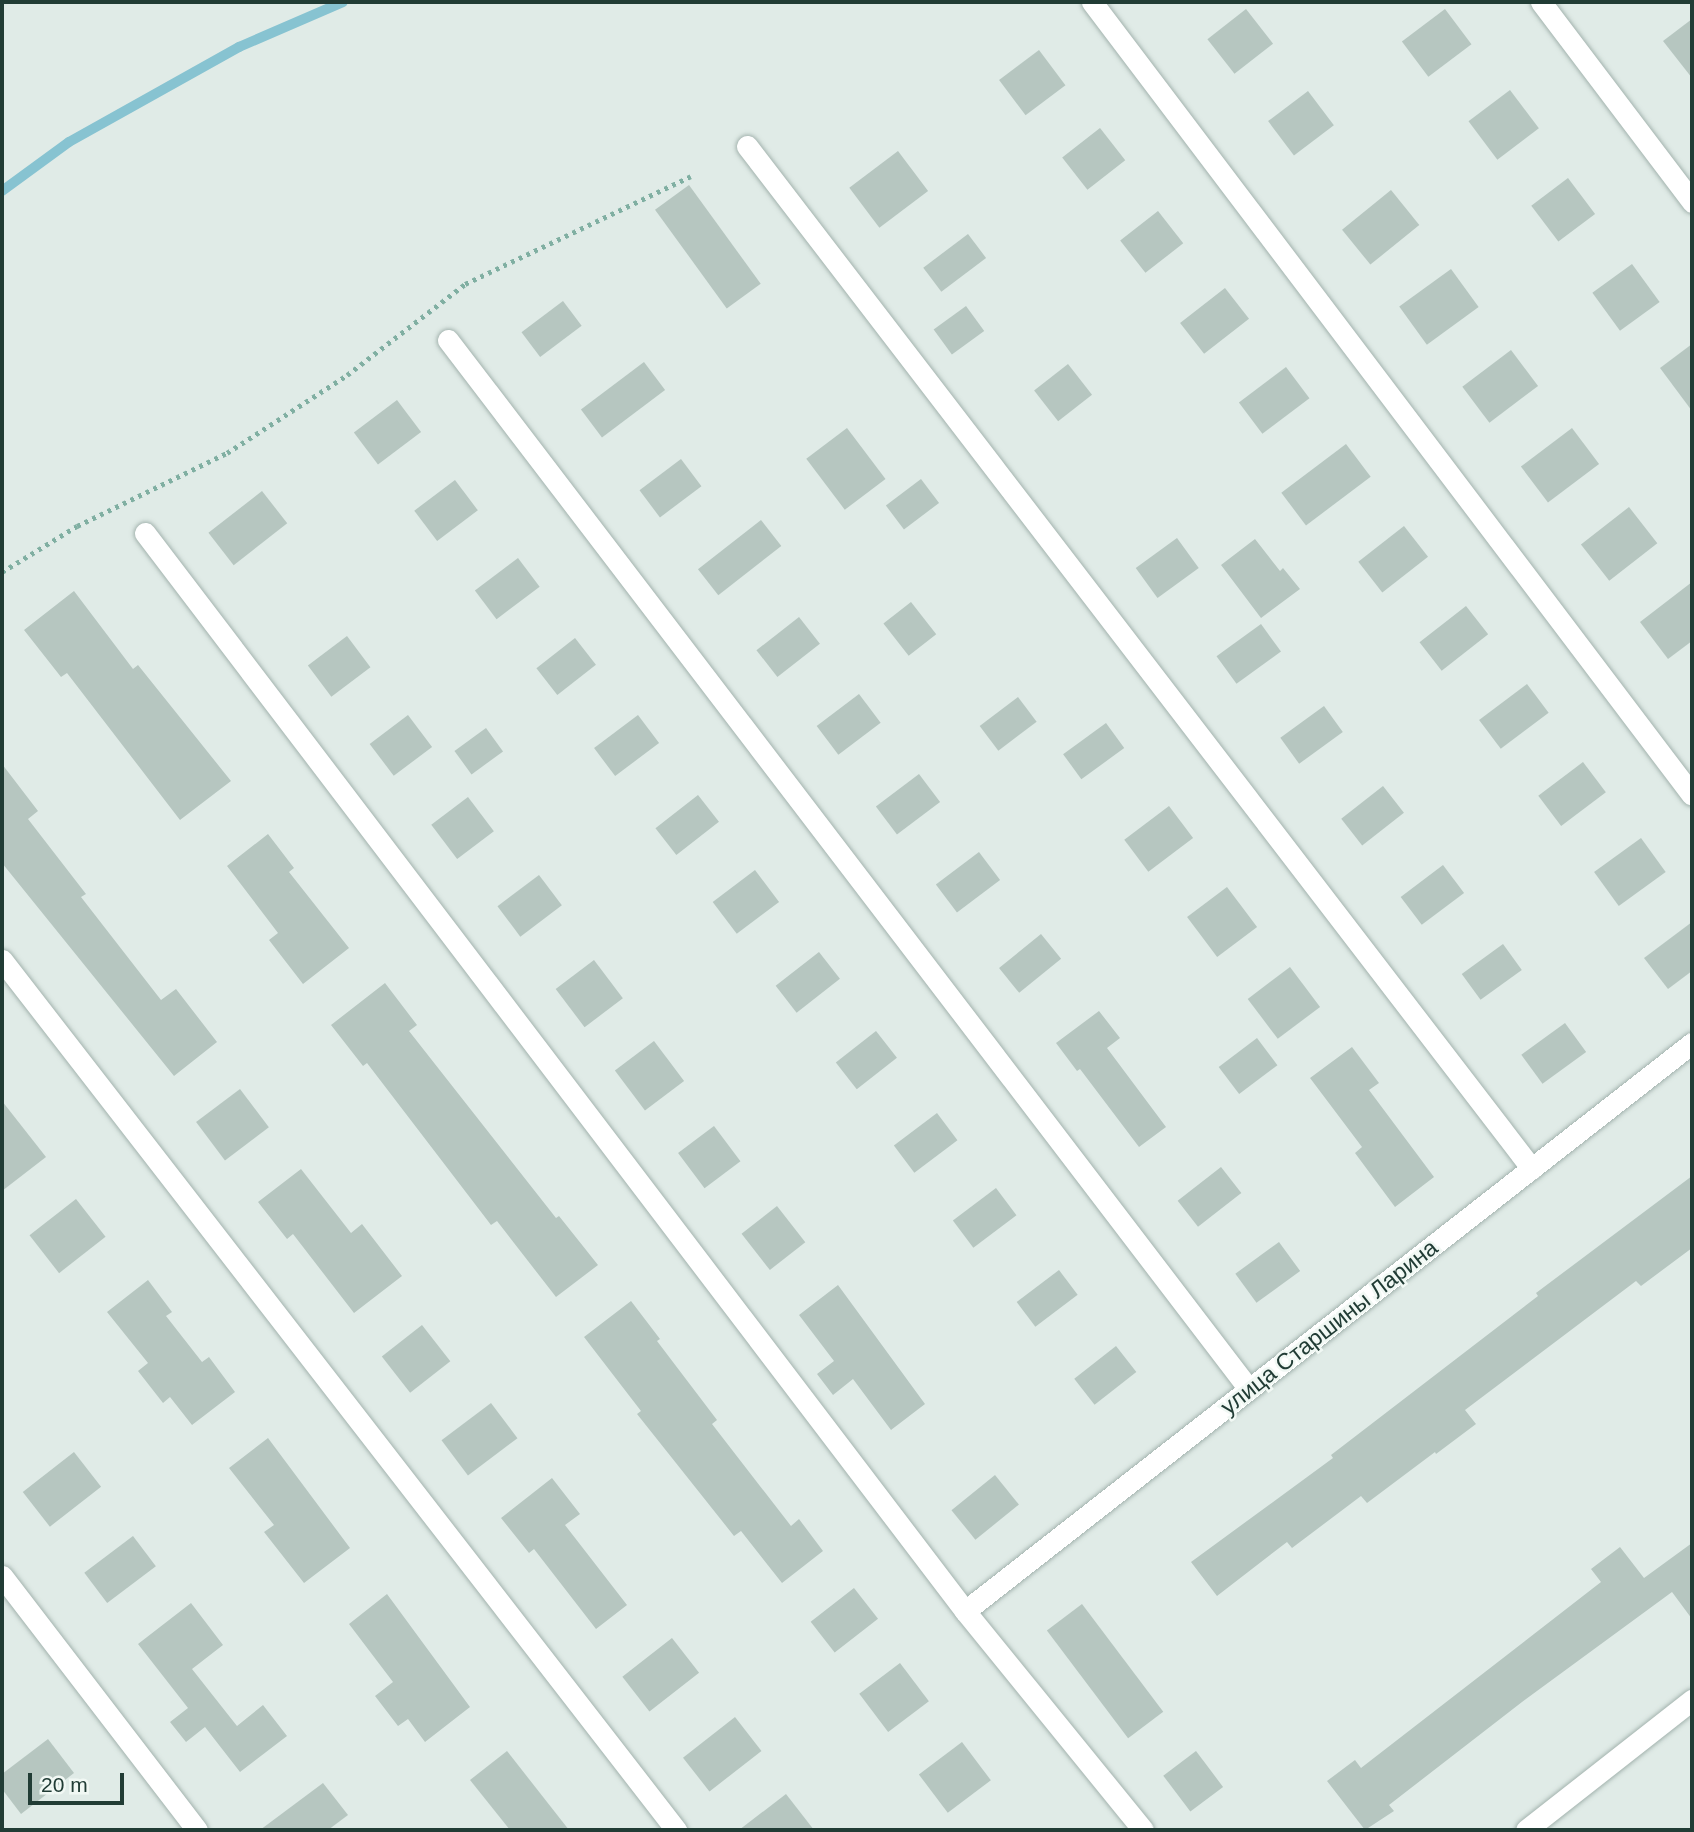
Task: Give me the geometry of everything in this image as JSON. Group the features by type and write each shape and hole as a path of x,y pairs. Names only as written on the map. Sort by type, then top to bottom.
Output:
{"street":[{"path":"1092,2 1692,794"},
{"path":"1541,2 1692,202"},
{"path":"747,146 1532,1169"},
{"path":"448,340 1249,1389"},
{"path":"145,533 965,1611 1143,1830"},
{"path":"2,960 676,1830"},
{"name":"улица Старшины Ларина","path":"965,1611 1692,1043"},
{"path":"2,1576 197,1830"},
{"path":"1525,1830 1692,1700"}],"path":[{"path":"2,572 77,526 227,453 347,375 465,285 691,176"}],"building":[{"path":"1246,9 1273,44 1234,74 1207,39"},
{"path":"1445,9 1471,44 1428,77 1402,41"},
{"path":"1692,19 1692,78 1663,41"},
{"path":"1039,50 1065,85 1026,115 999,80"},
{"path":"1510,90 1539,128 1497,160 1468,121"},
{"path":"1308,91 1334,125 1294,155 1268,121"},
{"path":"1100,128 1125,160 1087,190 1062,158"},
{"path":"898,151 928,191 879,228 849,188"},
{"path":"1568,178 1595,214 1558,242 1531,206"},
{"path":"689,185 761,284 727,308 655,210"},
{"path":"1391,190 1419,225 1370,265 1342,230"},
{"path":"1158,211 1183,243 1145,273 1120,241"},
{"path":"968,234 986,258 941,292 923,268"},
{"path":"1632,264 1660,302 1620,331 1592,293"},
{"path":"1451,269 1479,307 1427,345 1399,307"},
{"path":"1225,288 1249,319 1204,354 1180,323"},
{"path":"563,301 582,326 540,357 521,332"},
{"path":"966,306 984,331 952,355 934,330"},
{"path":"1692,344 1692,411 1660,368"},
{"path":"1511,350 1538,386 1489,423 1462,387"},
{"path":"644,362 665,390 602,437 581,410"},
{"path":"1068,364 1092,395 1058,421 1034,390"},
{"path":"1286,367 1309,398 1262,434 1239,403"},
{"path":"397,400 421,432 378,464 354,432"},
{"path":"847,428 886,479 845,510 806,459"},
{"path":"1572,428 1599,464 1548,502 1521,467"},
{"path":"1346,444 1371,477 1306,525 1281,493"},
{"path":"681,459 701,486 660,517 639,490"},
{"path":"921,479 939,503 904,529 886,505"},
{"path":"455,480 478,510 437,541 414,511"},
{"path":"262,491 287,523 234,565 208,533"},
{"path":"1629,507 1657,543 1609,581 1581,545"},
{"path":"761,520 781,546 718,595 698,569"},
{"path":"1404,526 1428,557 1382,592 1358,562"},
{"path":"1177,538 1199,568 1157,598 1136,568"},
{"path":"1255,539 1280,571 1283,568 1300,589 1261,618 1221,565"},
{"path":"518,558 540,587 497,619 475,590"},
{"path":"1692,582 1692,641 1668,659 1640,622"},
{"path":"74,591 133,669 138,665 231,781 180,820 67,673 61,677 24,630"},
{"path":"911,602 936,634 909,656 883,624"},
{"path":"1466,606 1488,634 1442,671 1420,642"},
{"path":"799,617 820,644 777,677 756,650"},
{"path":"1261,624 1281,652 1236,684 1217,656"},
{"path":"347,636 370,667 331,697 308,665"},
{"path":"575,638 596,665 557,695 536,668"},
{"path":"1527,684 1549,713 1501,749 1479,720"},
{"path":"859,694 881,723 838,755 817,726"},
{"path":"1018,697 1037,722 998,751 980,726"},
{"path":"1324,706 1343,732 1299,764 1280,738"},
{"path":"408,715 432,747 394,776 370,744"},
{"path":"638,715 659,743 615,776 594,748"},
{"path":"1106,723 1124,748 1081,779 1063,754"},
{"path":"486,728 503,751 471,774 454,751"},
{"path":"1583,762 1606,792 1561,826 1538,796"},
{"path":"2,764 38,811 28,819 86,894 81,897 161,1000 176,989 217,1042 174,1076 2,863"},
{"path":"919,774 940,802 897,834 876,806"},
{"path":"1383,786 1404,813 1362,845 1341,819"},
{"path":"698,795 719,822 676,855 655,828"},
{"path":"468,797 494,831 457,859 431,825"},
{"path":"1169,806 1193,838 1148,872 1124,840"},
{"path":"268,834 294,868 289,872 349,948 303,984 269,940 278,933 227,866"},
{"path":"1641,838 1666,872 1619,906 1594,872"},
{"path":"979,852 1000,880 957,912 936,884"},
{"path":"1443,865 1464,893 1422,925 1401,897"},
{"path":"755,870 779,902 737,934 713,902"},
{"path":"539,875 562,905 520,937 497,906"},
{"path":"1227,887 1257,927 1217,957 1187,917"},
{"path":"1692,922 1692,971 1668,989 1644,958"},
{"path":"1041,934 1061,959 1019,993 999,968"},
{"path":"1503,944 1522,970 1481,1000 1462,974"},
{"path":"819,952 840,979 797,1013 776,986"},
{"path":"594,960 623,998 585,1027 556,989"},
{"path":"1290,967 1320,1007 1278,1039 1248,999"},
{"path":"385,983 417,1025 409,1031 556,1218 559,1216 598,1265 556,1297 497,1221 491,1225 367,1063 363,1066 331,1025"},
{"path":"1099,1011 1120,1038 1107,1048 1166,1127 1139,1147 1080,1069 1077,1071 1056,1043"},
{"path":"1565,1023 1586,1052 1542,1084 1521,1055"},
{"path":"876,1031 897,1058 857,1089 836,1062"},
{"path":"1257,1038 1277,1065 1239,1094 1219,1067"},
{"path":"654,1041 684,1081 645,1110 615,1070"},
{"path":"1352,1047 1379,1083 1369,1090 1434,1177 1395,1207 1355,1153 1362,1147 1310,1078"},
{"path":"240,1089 269,1127 225,1160 196,1122"},
{"path":"2,1101 46,1157 2,1191"},
{"path":"937,1113 957,1140 914,1173 894,1145"},
{"path":"714,1126 740,1161 705,1188 678,1153"},
{"path":"1221,1167 1241,1193 1198,1227 1178,1201"},
{"path":"301,1169 351,1233 362,1224 402,1276 354,1313 293,1234 287,1239 258,1202"},
{"path":"1692,1176 1692,1248 1641,1286 1636,1281 1465,1410 1476,1424 1436,1454 1435,1452 1367,1503 1361,1496 1292,1548 1287,1542 1217,1596 1191,1562 1333,1458 1331,1455 1538,1296 1536,1293"},
{"path":"996,1188 1016,1215 973,1248 953,1220"},
{"path":"76,1199 106,1237 59,1273 30,1235"},
{"path":"777,1206 805,1242 770,1270 742,1234"},
{"path":"1279,1242 1300,1271 1256,1303 1235,1274"},
{"path":"1059,1270 1078,1295 1035,1327 1017,1302"},
{"path":"148,1280 172,1312 166,1316 202,1362 209,1357 235,1392 192,1425 170,1397 163,1403 138,1371 148,1363 107,1312"},
{"path":"838,1285 925,1404 891,1430 853,1379 833,1395 817,1374 834,1361 799,1315"},
{"path":"631,1301 660,1339 657,1341 717,1420 712,1424 791,1526 799,1519 823,1551 782,1583 741,1531 734,1536 637,1414 641,1411 584,1337"},
{"path":"422,1325 450,1361 410,1393 382,1356"},
{"path":"1116,1346 1136,1372 1095,1405 1074,1379"},
{"path":"491,1403 517,1438 468,1475 441,1440"},
{"path":"268,1438 350,1548 304,1583 264,1532 274,1525 229,1468"},
{"path":"74,1452 101,1487 50,1527 23,1492"},
{"path":"995,1475 1019,1505 975,1540 951,1510"},
{"path":"552,1478 580,1514 565,1525 627,1605 596,1629 534,1549 529,1553 501,1518"},
{"path":"133,1536 156,1566 107,1603 84,1573"},
{"path":"1692,1543 1692,1619 1672,1592 1522,1702 1389,1805 1394,1811 1365,1830 1327,1781 1355,1760 1361,1768 1601,1582 1591,1569 1620,1547 1644,1578"},
{"path":"854,1588 878,1619 835,1653 811,1622"},
{"path":"387,1594 470,1707 425,1742 408,1719 398,1726 375,1696 393,1682 349,1624"},
{"path":"191,1603 223,1645 192,1669 237,1726 263,1705 287,1736 240,1772 205,1727 186,1742 170,1722 188,1708 138,1644"},
{"path":"1082,1604 1163,1712 1128,1738 1047,1630"},
{"path":"672,1638 699,1673 649,1711 622,1677"},
{"path":"900,1663 929,1701 888,1732 859,1694"},
{"path":"735,1717 761,1751 709,1792 683,1758"},
{"path":"48,1739 74,1773 21,1814 2,1789 2,1774"},
{"path":"962,1742 991,1780 948,1813 919,1774"},
{"path":"507,1751 569,1830 510,1830 470,1780"},
{"path":"1196,1751 1223,1787 1190,1812 1163,1776"},
{"path":"323,1783 348,1815 328,1830 260,1830"},
{"path":"786,1794 814,1830 739,1830"}],"waterway":[{"path":"2,191 69,142 239,47 343,2"}]}
